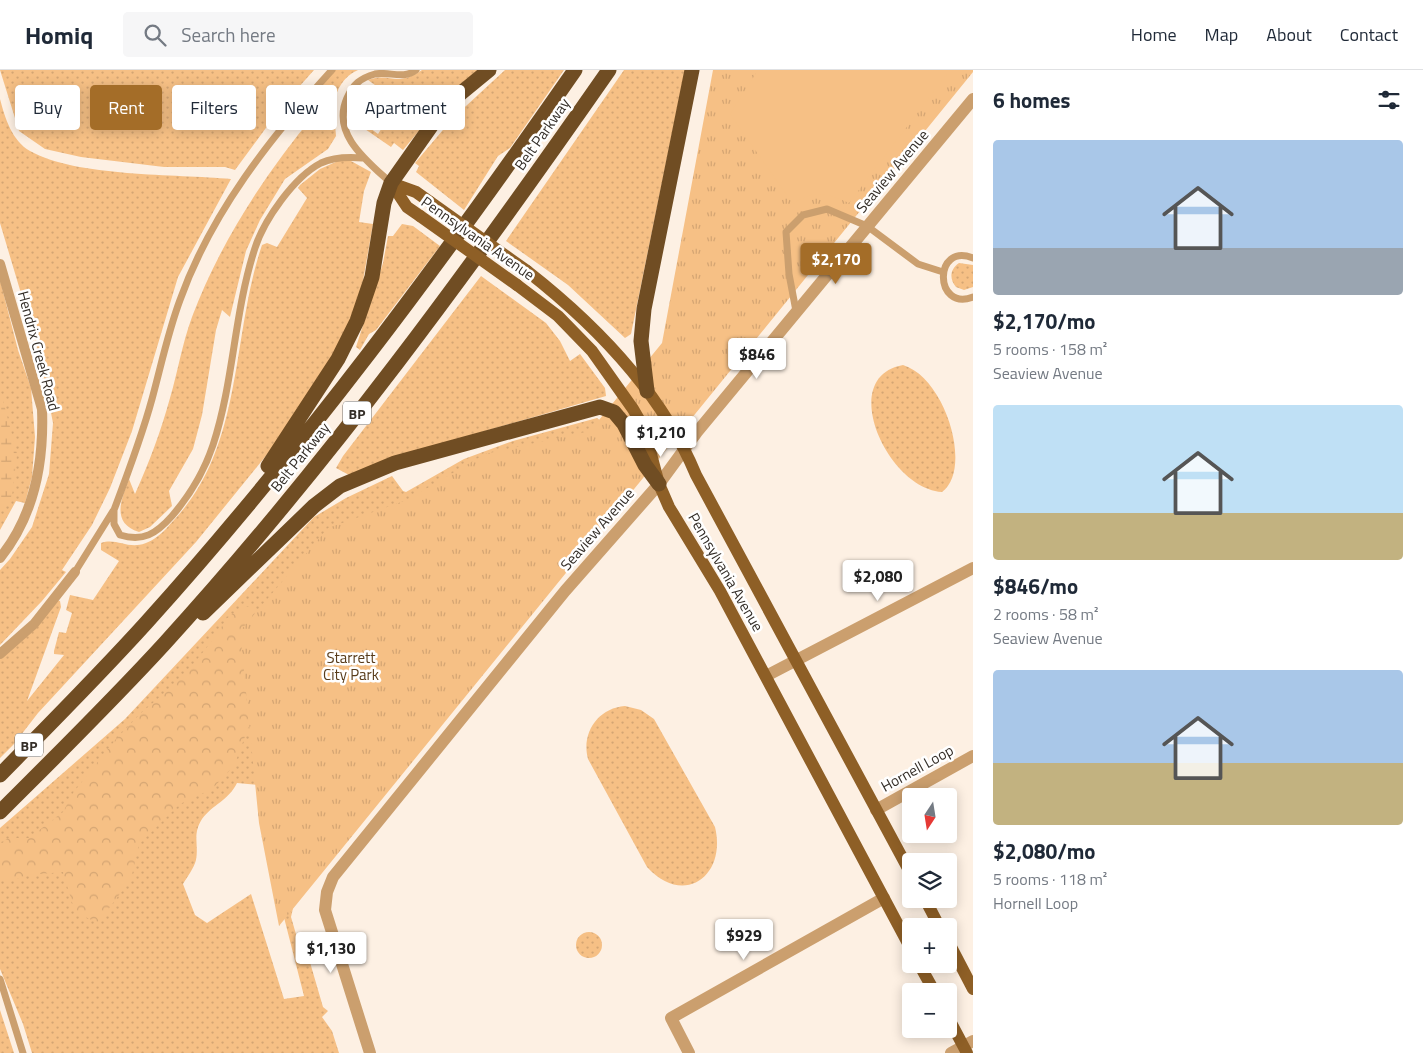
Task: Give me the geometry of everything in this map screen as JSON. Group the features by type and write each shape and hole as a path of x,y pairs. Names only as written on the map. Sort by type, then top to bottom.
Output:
{"highway":[{"path":"59,716 271,462 338,359 358,321 372,277 384,203 391,183 434,122 461,93 489,70"},
{"name":"Belt Parkway","path":"0,775 59,716 146,623 294,448 359,367 478,207 575,70"},
{"name":"Belt Parkway","path":"0,812 78,734 172,635 318,463 446,296 609,70"},
{"path":"646,391 641,341 644,309 692,70"},
{"path":"78,734 314,506 340,486 370,473 395,463 600,407 614,412 624,424 645,466 659,484"}],"main road":[{"name":"Pennsylvania Avenue","path":"391,183 416,192 566,301 598,333 675,429 696,475 902,858"},
{"name":"Pennsylvania Avenue","path":"391,183 406,207 558,316 592,351 612,379 644,428 659,484 669,507 720,591 902,932"},
{"path":"957,959 973,988"},
{"path":"957,1031 968,1047"}],"street":[{"name":"Seaview Avenue","path":"370,1053 325,910 327,892 334,877 565,592 659,484 684,448 973,99"},
{"name":"Hendrix Creek Road","path":"0,264 42,409 43,431 40,462 27,509 16,534 0,558"},
{"path":"766,676 973,568"},
{"path":"0,654 34,624 75,572"},
{"name":"Hornell Loop","path":"876,810 973,756"},
{"path":"689,1053 671,1018 884,898"},
{"path":"951,1053 968,1047"}],"lane":[{"path":"75,572 114,510 152,400 180,298 201,252 247,173 295,111 332,70"},
{"path":"391,183 362,158 342,125 342,108 351,88 363,78 378,73 394,76 411,74 416,70"},
{"path":"114,510 114,524 120,536 132,539 149,537 164,525 187,499 202,474 214,444 243,294 255,246 275,209 295,184 321,163 344,157 362,158"},
{"path":"796,311 789,274 786,232 803,215 827,209 867,226 918,264 943,272"},
{"path":"973,258 963,255 956,257 946,265 942,279 949,292 962,299 973,297"},
{"path":"0,979 23,1053"}],"green space":[{"path":"0,70 314,70 301,85 266,85 266,128 235,170 225,167 164,167 81,157 45,149 19,131 80,130 80,85 15,85 15,118"},
{"path":"334,70 358,70 349,76 337,93 337,85 323,85"},
{"path":"422,70 479,70 462,85 375,85 368,80 376,78 400,79"},
{"path":"505,70 564,70 510,148 498,156 464,210 416,172 419,166 415,163 443,130 465,130 465,107"},
{"path":"624,70 685,70 631,334 625,338 568,285 506,241"},
{"name":"Starrett City Park","path":"713,70 973,70 973,72 279,926 259,823 240,631 328,528 407,500 485,454 590,431 662,343"},
{"path":"758,70 947,70 947,74 849,203 827,195 814,194 793,204 730,114"},
{"path":"0,99 7,121 18,141 30,151 50,159 73,166 99,170 231,179 178,277 132,431 110,488 92,525 62,570 66,572 42,601 0,645 0,570 32,527 49,474 53,423 40,357 0,223"},
{"path":"302,130 336,130 336,136 328,149 285,179 260,220 246,251 230,317 222,310 216,330 202,415 193,449 169,491 172,506 150,527 139,532 124,523 121,517 121,503 129,479 135,494 150,459 173,388 185,337 192,317 203,290 230,236 261,186"},
{"path":"366,130 373,130 378,134 381,130 420,130 403,150 394,143 391,147"},
{"path":"338,161 351,161 371,172 364,191 359,222 373,224 358,309 329,365 295,420 196,542 38,713 14,744 0,758 0,658 56,600 60,601 61,607 27,701 64,655 54,654 54,651 59,632 66,633 72,613 66,610 70,595 93,600 119,561 101,550 101,543 114,542 141,545 149,542 174,520 197,491 213,459 224,424 233,389 252,280 262,245 267,243 277,247 307,198 298,188 300,185 320,169"},
{"path":"402,224 413,226 440,246 376,330 369,334 360,350 356,347 383,263 388,236 393,236"},
{"path":"959,263 973,265 973,287 964,290 956,287 954,284 952,271"},
{"path":"481,276 546,323 560,341 570,361 580,354 605,388 606,396 399,456 349,475 336,468 343,456"},
{"path":"0,280 18,350 31,388 35,437 32,477 25,503 16,501 0,530"},
{"path":"903,365 918,373 932,387 950,425 955,446 955,465 951,481 942,492 922,486 904,473 888,454 877,432 872,410 873,389 883,374"},
{"path":"0,389 17,454 12,496 0,511"},
{"path":"597,418 601,421 259,785 237,783 230,794 206,814 199,825 196,835 196,860 183,884 195,915 207,923 251,894 284,999 304,996 276,886 296,895 291,917 300,948 307,952 323,1007 328,1011 322,1017 332,1031 339,1053 32,1053 23,1024 0,969 0,828 125,719 314,517 346,498 392,476 403,491 406,492 464,459 513,441"},
{"path":"242,607 255,607 254,639 259,699 234,766 212,789 180,804 139,844 131,879 98,923 75,912 63,872 29,875 8,882 0,874 0,844 8,838 29,838 63,812 73,793 116,739 141,713 182,678 216,636 227,618"},
{"path":"625,706 641,710 654,719 715,827 717,845 714,860 708,872 699,881 688,885 674,885 661,879 647,867 588,759 587,740 594,724 607,711"},
{"path":"589,932 598,936 602,945 598,954 589,958 580,954 576,945 580,936"},
{"path":"0,1010 14,1053 0,1053"}]}
